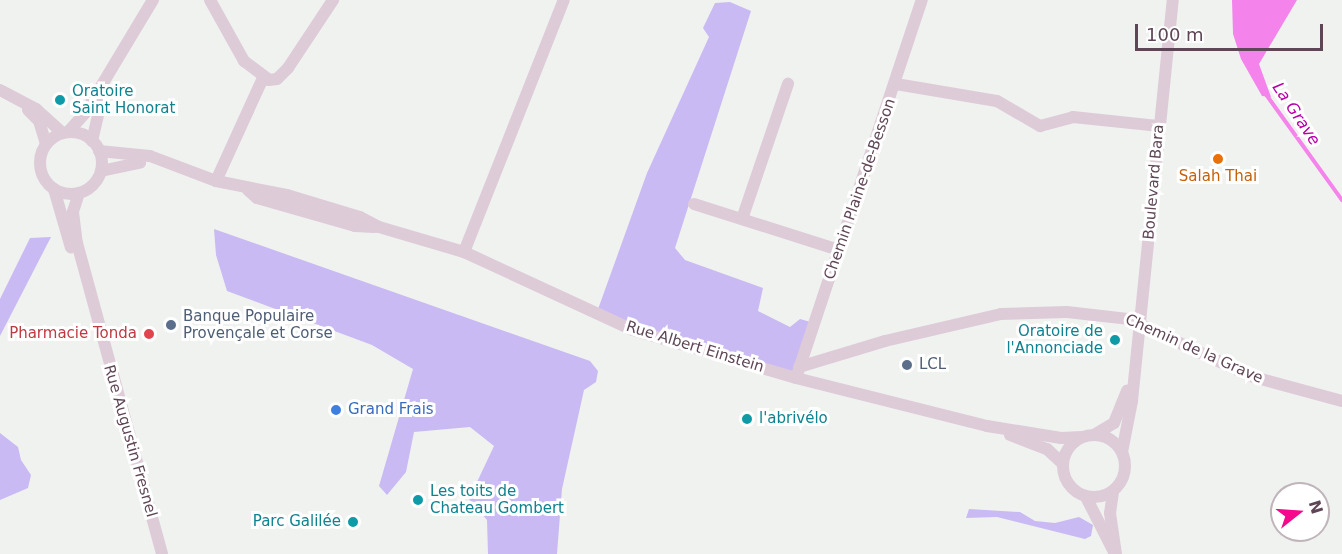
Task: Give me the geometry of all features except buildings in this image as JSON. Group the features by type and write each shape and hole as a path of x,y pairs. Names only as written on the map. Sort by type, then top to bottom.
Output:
{"street":[{"path":"46,144 66,133 111,72 153,0"},
{"path":"210,0 244,61 262,78 277,79 288,68 333,0"},
{"path":"464,252 564,0"},
{"name":"Chemin Plaine-de-Besson","path":"798,373 896,84 922,0"},
{"name":"Boulevard Bara","path":"1122,452 1136,365 1158,126 1173,0"},
{"path":"19,100 39,121 46,144 40,167 44,179 54,189 79,193 90,187 101,171 96,146 95,117 111,72"},
{"path":"216,181 262,78"},
{"path":"742,219 788,84"},
{"path":"896,84 998,101 1040,126 1073,117 1158,126"},
{"path":"0,90 36,109 66,133 96,146"},
{"name":"Rue Albert Einstein","path":"96,146 150,156 195,174 248,190 257,198 355,226 379,226 464,252 633,330 987,426 1047,449 1062,463"},
{"name":"Rue Albert Einstein","path":"101,171 135,162 182,174 195,174"},
{"name":"Rue Augustin Fresnel","path":"54,189 98,329 162,554"},
{"name":"Rue Augustin Fresnel","path":"79,193 72,218 98,329"},
{"path":"694,204 839,250"},
{"name":"Chemin de la Grave","path":"798,373 885,341 1001,314 1067,312 1113,315 1140,323 1250,376 1342,401"},
{"name":"Boulevard Bara","path":"1088,436 1119,414 1136,365"},
{"name":"Rue Albert Einstein","path":"987,426 1061,438 1088,436"},
{"path":"1088,436 1105,436 1122,452 1124,477 1113,492 1110,513 1115,554 1086,497 1069,485 1062,463 1066,452 1088,436"},
{"path":"1086,497 1113,492"}],"shaded area":[{"path":"1232,0 1297,0 1259,64 1271,97 1262,96 1241,59 1233,34"},
{"path":"730,2 751,11 675,248 685,260 763,288 758,311 790,327 800,319 814,323 796,378 597,312 647,173 709,37 703,28 715,3"},
{"path":"214,229 590,361 598,371 596,382 584,390 562,489 557,554 488,554 487,520 469,499 494,446 470,427 414,432 406,472 387,495 379,486 413,369 372,345 227,291 216,255"},
{"path":"51,237 0,336 0,299 30,238"},
{"path":"0,433 18,447 21,460 31,475 28,488 0,500"},
{"path":"969,509 1020,512 1035,521 1055,523 1079,517 1093,525 1091,536 1085,539 997,517 966,518"}],"waterway":[{"name":"La Grave","path":"1265,93 1342,200"}],"place":[{"name":"Oratoire Saint Honorat","path":"60,100"},
{"name":"Salah Thai","path":"1218,159"},
{"name":"Banque Populaire Provençale et Corse","path":"171,325"},
{"name":"Pharmacie Tonda","path":"149,334"},
{"name":"Oratoire de l'Annonciade","path":"1115,340"},
{"name":"LCL","path":"907,365"},
{"name":"Grand Frais","path":"336,410"},
{"name":"l'abrivélo","path":"747,419"},
{"name":"Les toits de Chateau Gombert","path":"418,500"},
{"name":"Parc Galilée","path":"353,522"}]}
